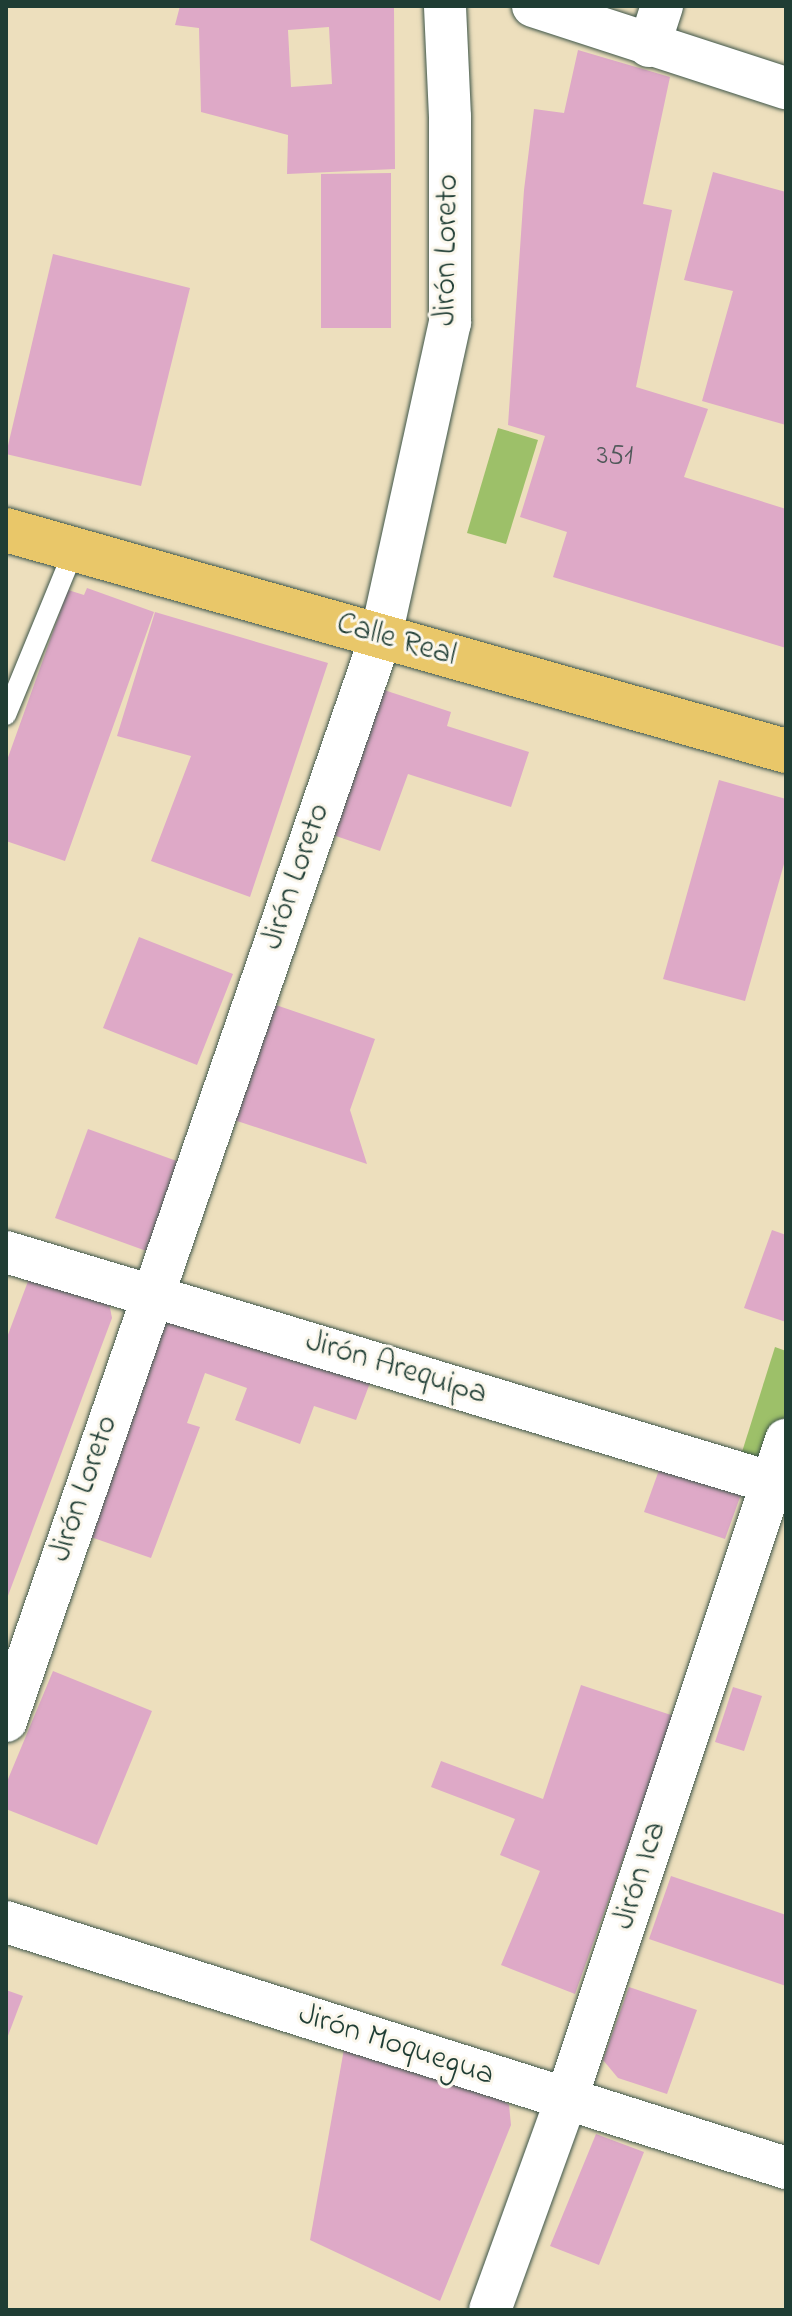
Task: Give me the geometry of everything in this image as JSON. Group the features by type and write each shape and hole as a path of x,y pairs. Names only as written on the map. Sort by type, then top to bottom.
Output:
{"highway":[{"name":"Calle Real","path":"6,530 786,751"}],"street":[{"name":"Jirón Loreto","path":"6,1721 381,636 450,323 450,117 445,6"},
{"path":"533,6 786,88"},
{"path":"649,46 662,6"},
{"name":"Jirón Arequipa","path":"6,1252 779,1485"},
{"name":"Jirón Ica","path":"490,2310 779,1485 786,1440"},
{"name":"Jirón Moquegua","path":"6,1922 786,2168"}],"lane":[{"path":"6,715 74,550"}],"green space":[{"path":"498,428 538,440 506,544 467,533"},
{"path":"775,1347 786,1351 786,1421 773,1462 742,1452"}],"building":[{"path":"180,6 394,6 395,169 287,174 288,135 201,112 199,28 175,25","holes":["329,27 332,84 291,87 288,30"]},
{"path":"578,50 670,77 643,204 672,210 636,387 708,409 684,477 786,509 786,648 553,577 567,532 520,517 545,436 508,425 524,190 534,109 564,113"},
{"path":"713,172 786,192 786,425 702,401 733,291 684,280"},
{"path":"391,173 391,328 321,328 321,174"},
{"path":"53,254 190,288 141,486 6,454"},
{"path":"87,588 154,612 65,861 6,841 6,763 68,590 84,595"},
{"path":"155,612 328,663 250,897 151,861 191,756 117,736"},
{"path":"381,689 451,712 447,726 529,752 511,807 408,774 380,851 330,834"},
{"path":"719,780 786,799 786,857 745,1001 663,979"},
{"path":"139,937 233,974 197,1065 103,1028"},
{"path":"273,1004 375,1039 350,1110 367,1164 234,1120"},
{"path":"88,1129 185,1164 152,1253 55,1218"},
{"path":"772,1230 786,1235 786,1322 744,1308"},
{"path":"33,1268 109,1303 112,1318 6,1601 6,1340"},
{"path":"168,1302 373,1375 356,1420 314,1406 300,1444 235,1420 247,1388 205,1373 187,1423 200,1427 151,1558 85,1535"},
{"path":"663,1459 744,1486 725,1539 644,1512"},
{"path":"53,1671 152,1711 97,1845 6,1809 6,1784"},
{"path":"581,1685 674,1716 575,1994 501,1965 540,1871 500,1855 515,1819 431,1787 441,1761 543,1799"},
{"path":"733,1687 762,1696 744,1751 715,1742"},
{"path":"671,1876 786,1915 786,1986 649,1939"},
{"path":"629,1987 697,2010 667,2094 618,2078 603,2060"},
{"path":"6,1990 23,1996 6,2041"},
{"path":"344,2049 494,2093 509,2105 511,2125 440,2301 310,2240"},
{"path":"596,2134 644,2152 599,2265 550,2246"}]}
